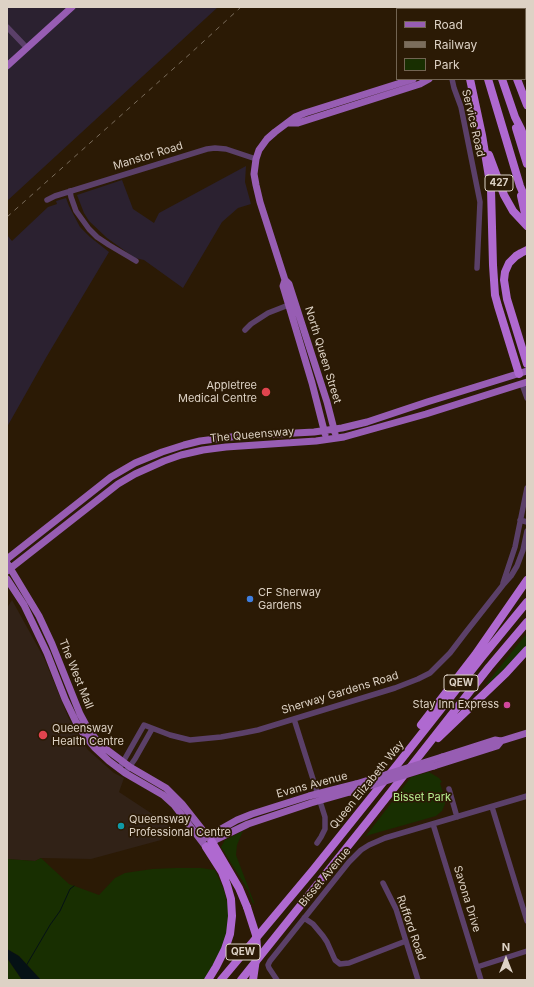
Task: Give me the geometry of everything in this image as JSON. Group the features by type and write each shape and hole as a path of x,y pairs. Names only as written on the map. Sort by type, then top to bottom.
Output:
{"highway":[{"name":"427","path":"470,80 482,135 495,173 504,194 514,211 527,225"},
{"name":"427","path":"488,80 525,203"},
{"path":"517,80 527,105"},
{"path":"503,81 515,117 527,145"},
{"path":"515,117 516,131 527,164"},
{"path":"482,135 490,189 493,265 498,306 523,373"},
{"path":"525,203 527,225"},
{"path":"527,250 516,256 509,263 505,272 504,280 507,299 527,364"},
{"path":"397,765 405,747 475,655 527,580"},
{"name":"Queen Elizabeth Way","path":"221,980 397,765 527,602"},
{"name":"Queen Elizabeth Way","path":"241,980 489,667 527,622"},
{"path":"419,756 506,673 527,650"},
{"path":"207,841 239,888 247,907 256,935 257,947 253,980"},
{"path":"207,841 228,885 232,916 230,934 225,949 208,980"}],"main road":[{"path":"7,66 72,7"},
{"name":"North Queen Street","path":"327,440 292,303 290,284 285,280 257,193 254,174 256,159 259,150 267,139 295,117 410,80"},
{"name":"North Queen Street","path":"289,122 298,122 420,84 427,80"},
{"name":"North Queen Street","path":"292,303 326,402 336,439"},
{"path":"523,373 525,383"},
{"name":"The Queensway","path":"7,559 111,476 149,457 200,441 342,428 367,422 523,373"},
{"name":"The Queensway","path":"8,567 50,538 118,484 148,467 181,455 237,445 336,439 525,383"},
{"path":"237,445 243,443 249,436"},
{"name":"The West Mall","path":"8,567 39,616 80,714 87,727 95,738 125,768"},
{"name":"The West Mall","path":"7,579 24,605 31,619 76,722 94,748 109,761 166,788 182,804 207,841"},
{"name":"Evans Avenue","path":"207,841 248,824 356,784 494,740 501,741 527,733"},
{"name":"Evans Avenue","path":"318,798 350,792 434,766 497,746 501,741"}],"street":[{"path":"7,27 27,48"},
{"name":"Service Road","path":"452,80 461,107 480,202 477,268"},
{"name":"Manstor Road","path":"47,200 54,196 207,149 226,149 256,159"},
{"path":"70,191 76,211 89,229 109,245 136,261"},
{"path":"244,330 268,313 292,303"},
{"path":"525,383 527,398"},
{"name":"Sherway Gardens Road","path":"503,585 515,546 520,520 524,513 527,488"},
{"path":"520,520 527,522"},
{"name":"Sherway Gardens Road","path":"125,768 144,725 186,740 243,733 258,730 406,684 430,673 450,653 511,576 517,566 523,550 527,531"},
{"path":"294,719 325,817 323,833 317,843"},
{"path":"125,768 152,729"},
{"path":"449,789 457,817"},
{"name":"Bisset Avenue","path":"277,980 269,968 268,965 270,960 349,862 361,850 381,839 527,796"},
{"path":"492,807 527,921"},
{"name":"Savona Drive","path":"433,824 481,980"},
{"name":"Rufford Road","path":"383,883 396,909 418,980"},
{"path":"304,918 323,936 336,960 340,964 349,963 406,941"},
{"path":"477,967 527,951"}],"shaded area":[{"path":"7,7 218,7 7,201"},
{"path":"246,166 245,182 251,204 238,208 222,222 183,288 144,260 135,258 107,238 89,221 77,195 122,180 133,209 154,223 159,213"},
{"path":"66,198 80,227 109,252 7,427 7,235 12,241 48,207 57,204 56,201"},
{"name":"Queensway Health Centre","path":"12,600 44,658 69,719 88,750 114,773 124,778 119,792 169,825 170,830 161,840 91,859 41,858 35,861 7,859 7,608"},
{"path":"7,949 19,956 41,980 22,980 7,958"}],"green space":[{"path":"527,633 527,646 489,684 486,684 487,683"},
{"name":"Bisset Park","path":"429,772 439,778 442,782 440,783 445,804 442,811 436,816 365,837 411,777"},
{"path":"243,831 237,845 236,855 255,905 252,902 248,890 221,847 225,840"},
{"path":"41,858 69,884 99,895 115,878 125,873 152,869 176,868 201,868 215,870 224,890 228,906 227,933 219,954 204,980 41,980 19,956 7,949 7,859 35,861"},
{"path":"7,958 18,974 22,980 7,980"}],"waterway":[{"path":"26,966 60,911 70,889 74,886"}],"railway":[{"path":"7,217 241,7"}],"place":[{"name":"Appletree Medical Centre","path":"266,392"},
{"name":"CF Sherway Gardens","path":"250,599"},
{"name":"Stay Inn Express","path":"507,705"},
{"name":"Queensway Health Centre","path":"43,735"},
{"name":"Queensway Professional Centre","path":"121,826"}]}
